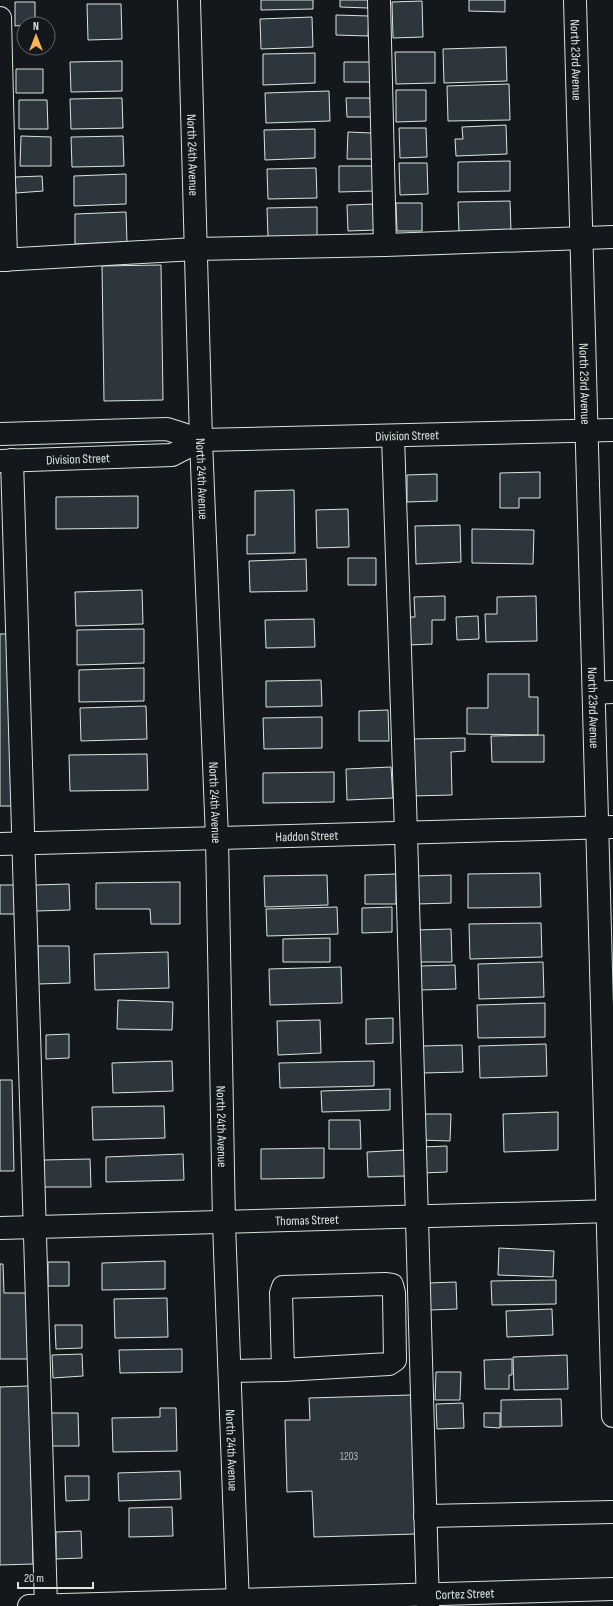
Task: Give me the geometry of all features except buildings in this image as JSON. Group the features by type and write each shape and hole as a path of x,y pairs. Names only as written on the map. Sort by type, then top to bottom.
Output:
{"street":[{"name":"North 24th Avenue","path":"189,0 201,440 216,838 224,1223 238,1603"},
{"path":"379,0 385,245"},
{"name":"North 23rd Avenue","path":"575,0 587,430 603,693 613,1416"},
{"path":"0,18 3,260 195,249 385,245 613,237"},
{"name":"Division Street","path":"0,434 167,429 201,440 613,430"},
{"path":"392,436 406,833 428,1600"},
{"name":"Division Street","path":"6,461 172,455 201,440"},
{"path":"6,461 24,843 46,1606"},
{"name":"Haddon Street","path":"0,844 605,827"},
{"name":"Thomas Street","path":"0,1228 417,1218 610,1211"},
{"path":"230,1371 283,1370 389,1364 395,1360 396,1351 394,1293 392,1285 283,1287 280,1293 283,1370"},
{"path":"425,1516 613,1512"},
{"name":"Cortez Street","path":"29,1606 428,1600 613,1589"}]}
